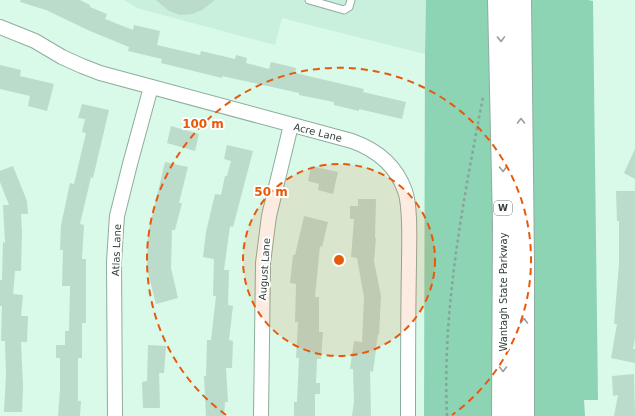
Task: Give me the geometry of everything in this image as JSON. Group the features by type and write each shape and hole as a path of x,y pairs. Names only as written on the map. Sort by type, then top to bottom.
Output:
{"highway":[{"name":"Wantagh State Parkway","path":"499,0 504,223 504,416"},
{"name":"Wantagh State Parkway","path":"520,0 524,262 523,416"}],"street":[{"name":"Acre Lane","path":"0,27 35,41 62,57 82,66 151,87 352,141 368,146 380,155 394,169 405,191 408,201 408,416"},
{"name":"Atlas Lane","path":"115,416 114,262 117,216 151,87"},
{"name":"August Lane","path":"260,416 263,263 269,216 291,125"}],"lane":[{"path":"309,0 344,10 349,7 351,0"}],"path":[{"path":"447,416 447,341 453,281 464,200 483,96"}],"shaded area":[{"path":"124,0 426,0 425,54 282,18 275,45 137,8"}],"green space":[{"path":"426,0 491,0 495,416 424,416"},
{"path":"526,0 593,1 598,400 584,400 585,416 533,416"}],"building":[{"path":"21,0 80,0 90,5 90,7 107,14 105,19 133,30 134,25 160,31 157,45 200,55 201,51 235,59 236,55 247,58 246,63 269,69 271,62 296,68 295,73 364,89 363,92 406,102 402,119 334,105 334,102 299,95 299,93 222,76 222,78 161,63 162,59 128,51 129,47 90,31 46,10 20,2"},
{"path":"156,0 215,0 202,10 192,14 180,15 169,11"},
{"path":"0,65 21,70 20,76 54,84 47,111 28,106 30,96 0,89"},
{"path":"82,104 109,110 93,178 91,177 80,224 84,225 82,259 86,259 86,323 82,323 82,358 78,358 78,401 81,401 80,416 58,416 60,358 56,358 56,345 65,345 65,331 69,331 70,286 62,286 63,250 60,250 61,225 70,183 74,184 86,133 82,132 85,119 78,118"},
{"path":"171,126 199,134 195,151 167,143"},
{"path":"227,145 253,151 233,227 230,226 224,270 229,270 228,305 233,306 229,340 233,341 232,368 226,368 228,402 225,402 224,416 206,416 204,376 206,376 207,340 211,340 216,296 213,296 214,259 203,257 206,232 215,194 221,195 225,176 227,176 231,161 224,159"},
{"path":"635,149 635,179 624,173"},
{"path":"165,162 188,167 179,203 182,203 175,230 172,230 171,268 178,298 156,304 147,269 148,233"},
{"path":"13,166 27,201 28,214 21,214 21,271 15,271 13,294 23,295 21,316 28,316 27,342 21,342 23,386 22,412 4,412 6,375 5,341 1,341 2,306 0,306 0,280 2,280 3,242 5,243 3,205 9,205 0,182 0,171"},
{"path":"311,166 338,172 333,194 318,190 319,184 308,181"},
{"path":"616,191 635,191 635,338 633,349 635,349 635,363 611,358 617,324 614,324 619,264 619,221 617,221"},
{"path":"358,199 376,199 376,238 374,261 381,296 379,335 378,334 373,372 370,371 371,416 352,416 354,402 353,369 350,369 354,341 362,342 364,297 357,258 351,257 354,219 350,219 350,206 358,206"},
{"path":"304,216 328,222 322,247 320,246 315,297 319,297 319,332 323,332 321,359 317,359 316,383 320,383 320,394 315,394 315,416 294,416 294,402 297,402 299,358 296,358 298,322 295,322 296,284 290,283 293,255 295,255"},
{"path":"148,345 166,346 164,373 159,373 160,408 143,408 142,382 147,381"},
{"path":"634,374 635,416 614,416 618,395 613,396 612,376"}]}
